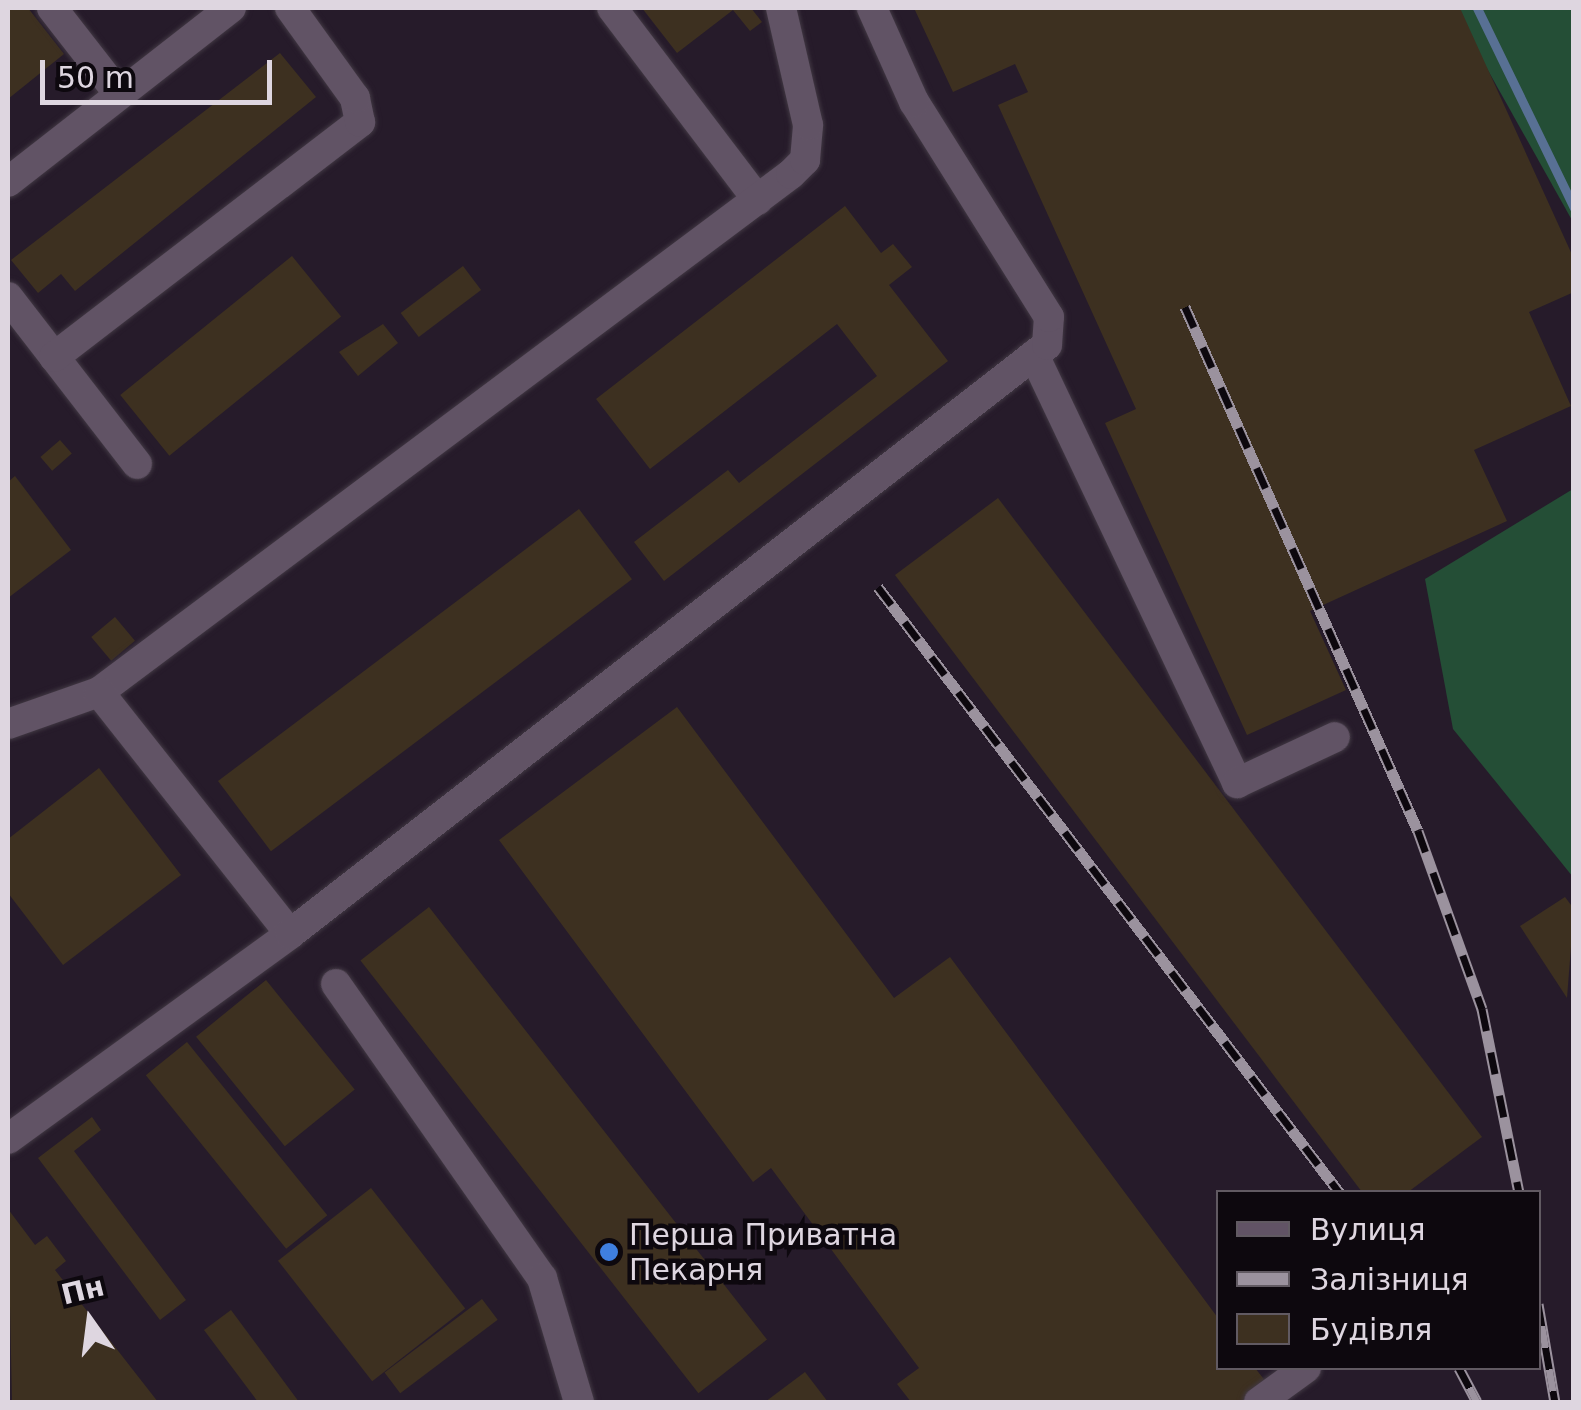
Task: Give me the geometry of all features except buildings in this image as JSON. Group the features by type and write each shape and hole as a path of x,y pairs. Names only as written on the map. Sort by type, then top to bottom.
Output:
{"street":[{"path":"52,8 119,94"},
{"path":"8,182 231,8"},
{"path":"54,358 360,122 356,98 290,8"},
{"path":"612,8 758,200"},
{"path":"8,724 98,692 758,200 805,160 809,143 782,8"},
{"path":"8,1139 290,934 1034,355 1052,337 1049,317 914,102 872,8"},
{"path":"8,297 137,464"},
{"path":"1034,355 1237,783 1335,737"},
{"path":"98,692 290,934"},
{"path":"336,984 542,1278 579,1402"},
{"path":"1259,1402 1303,1370"}],"green space":[{"path":"1453,8 1573,8 1573,222"},
{"path":"1573,489 1573,877 1453,729 1425,579"}],"waterway":[{"path":"1477,8 1574,208"}],"railway":[{"path":"1185,307 1418,831 1482,1009 1519,1190"},
{"path":"878,587 1337,1190"},
{"path":"1541,1321 1555,1402"},
{"path":"1460,1370 1477,1402"}],"place":[{"name":"Перша Приватна Пекарня","path":"609,1252"}]}
